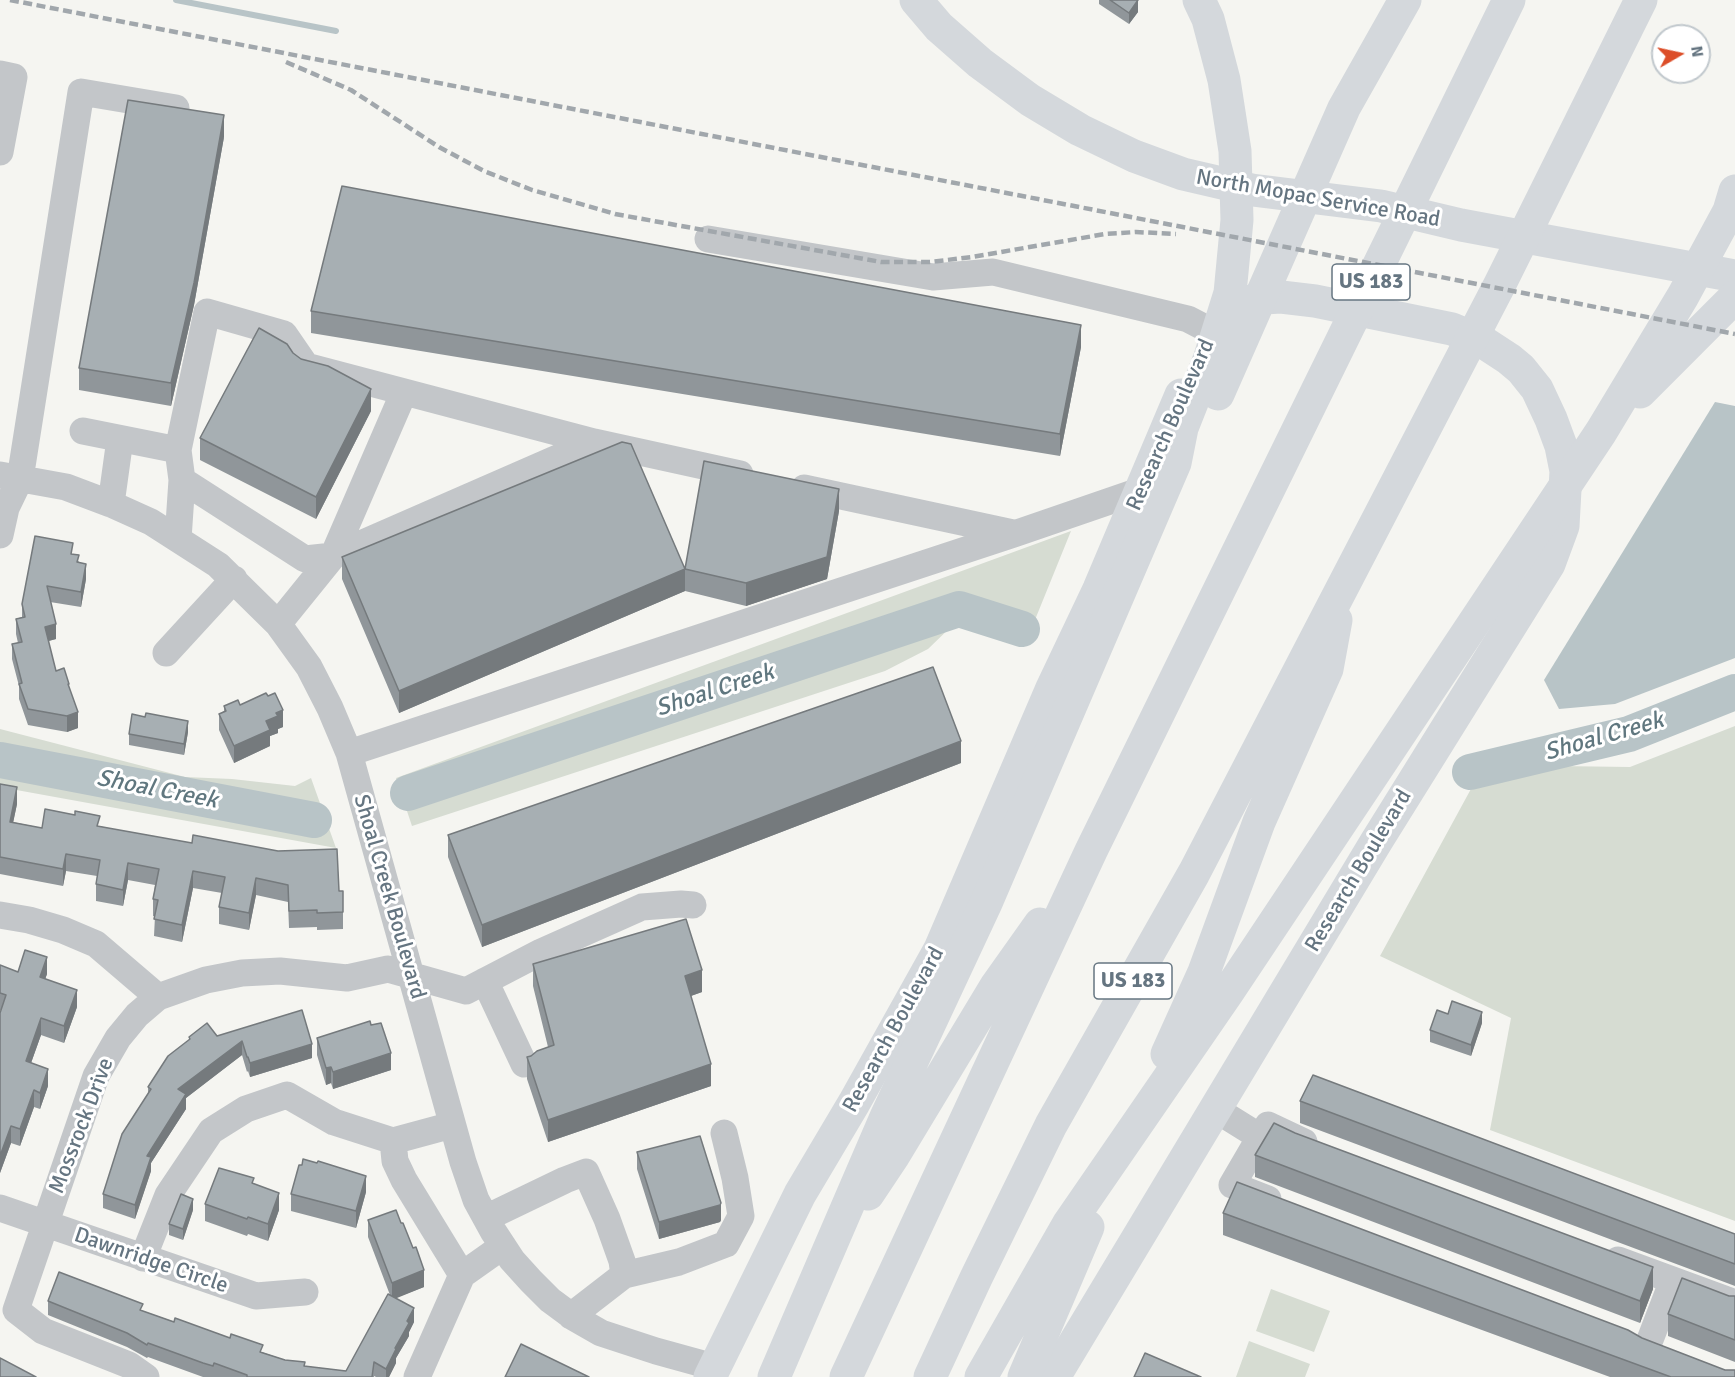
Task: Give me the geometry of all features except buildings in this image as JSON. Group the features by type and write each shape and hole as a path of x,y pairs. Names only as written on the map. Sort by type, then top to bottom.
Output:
{"main road":[{"name":"North Mopac Service Road","path":"916,0 939,27 980,63 1030,100 1080,130 1134,156 1183,174 1252,190 1381,206 1461,225 1735,276"},
{"path":"774,1377 885,1117 986,903 1175,463 1182,428 1210,357 1230,293 1237,220 1235,151 1224,80 1208,19 1199,0"},
{"path":"1175,463 1199,437 1344,108 1405,0"},
{"name":"US 183","path":"846,1377 1091,851 1509,0"},
{"name":"US 183","path":"930,1377 1051,1125 1194,873 1447,386 1641,0"},
{"path":"981,1377 1069,1223 1228,992 1601,432 1683,297 1729,211 1735,190"},
{"name":"Research Boulevard","path":"712,1372 800,1194 860,1093 940,949 1052,688 1099,589 1142,490 1200,348 1228,310 1264,298 1281,297 1315,301 1452,329 1483,342 1521,369 1537,389 1551,419 1562,446 1566,471 1563,526 1550,564 1376,842 1054,1377"},
{"path":"1601,432 1735,297"},
{"path":"1024,1377 1083,1236 1204,972 1259,822 1327,669 1341,588"},
{"path":"754,1377 858,1208 894,1155 996,986 1091,851"},
{"path":"989,1377 1011,1323"}],"street":[{"path":"0,74 14,77 0,152"},
{"path":"0,535 81,92 189,110"},
{"path":"708,239 933,277 993,272 1188,319 1213,332"},
{"path":"178,539 182,480 178,450 207,312 284,334 306,366 594,442 1014,534"},
{"path":"278,624 333,556 404,392"},
{"path":"82,431 178,450"},
{"path":"111,504 120,439"},
{"path":"182,480 305,559 333,556 594,442"},
{"name":"Shoal Creek Boulevard","path":"10,477 66,488 111,504 151,522 218,565 278,624 309,668 330,708 349,753 452,1125 476,1200 486,1218 512,1260 550,1300 571,1316 601,1333 712,1372"},
{"path":"349,753 1142,490"},
{"path":"166,653 234,579"},
{"name":"Mossrock Drive","path":"146,1377 129,1365 43,1332 16,1310 96,1076 118,1038 137,1015 158,997 206,980 242,973 280,971 347,978 388,969 466,991 541,952 642,907 693,905"},
{"path":"0,915 29,920 63,930 96,944 158,997"},
{"path":"485,981 524,1064"},
{"path":"143,1258 168,1195 211,1131 246,1108 287,1095 334,1122 393,1141 452,1125"},
{"path":"1215,1109 1260,1137"},
{"path":"1288,1206 1233,1185 1260,1137 1268,1125 1323,1149"},
{"path":"571,1316 624,1275 679,1262 726,1244 741,1216 724,1133"},
{"path":"393,1141 395,1161 404,1180 462,1275"},
{"path":"486,1218 586,1172 622,1261 624,1275"},
{"name":"Dawnridge Circle","path":"0,1208 256,1296 305,1292"},
{"path":"417,1377 462,1275 503,1246"},
{"path":"1596,1252 1735,1304"},
{"path":"1646,1344 1673,1280"}],"shaded area":[{"path":"1715,402 1735,406 1735,658 1615,704 1559,709 1544,680"},
{"path":"1071,531 1026,642 976,621 957,621 928,649 885,671 412,826 396,778"},
{"path":"1735,726 1735,1221 1490,1130 1511,1018 1380,956 1484,765 1630,767"},
{"path":"0,729 185,777 232,779 295,786 311,778 336,848 0,787"},
{"path":"1271,1289 1330,1311 1314,1352 1256,1331"},
{"path":"1249,1341 1310,1364 1305,1377 1236,1377"}],"waterway":[{"path":"176,0 336,31"},
{"name":"Shoal Creek","path":"408,793 959,609 1022,629"},
{"name":"Shoal Creek","path":"1470,772 1629,734 1735,692"},
{"name":"Shoal Creek","path":"0,760 314,820"}],"railway":[{"path":"10,0 1735,334"},
{"path":"286,62 351,90 439,147 484,171 532,190 615,214 881,262 930,262 972,257 1105,234 1136,232 1176,234"}]}
